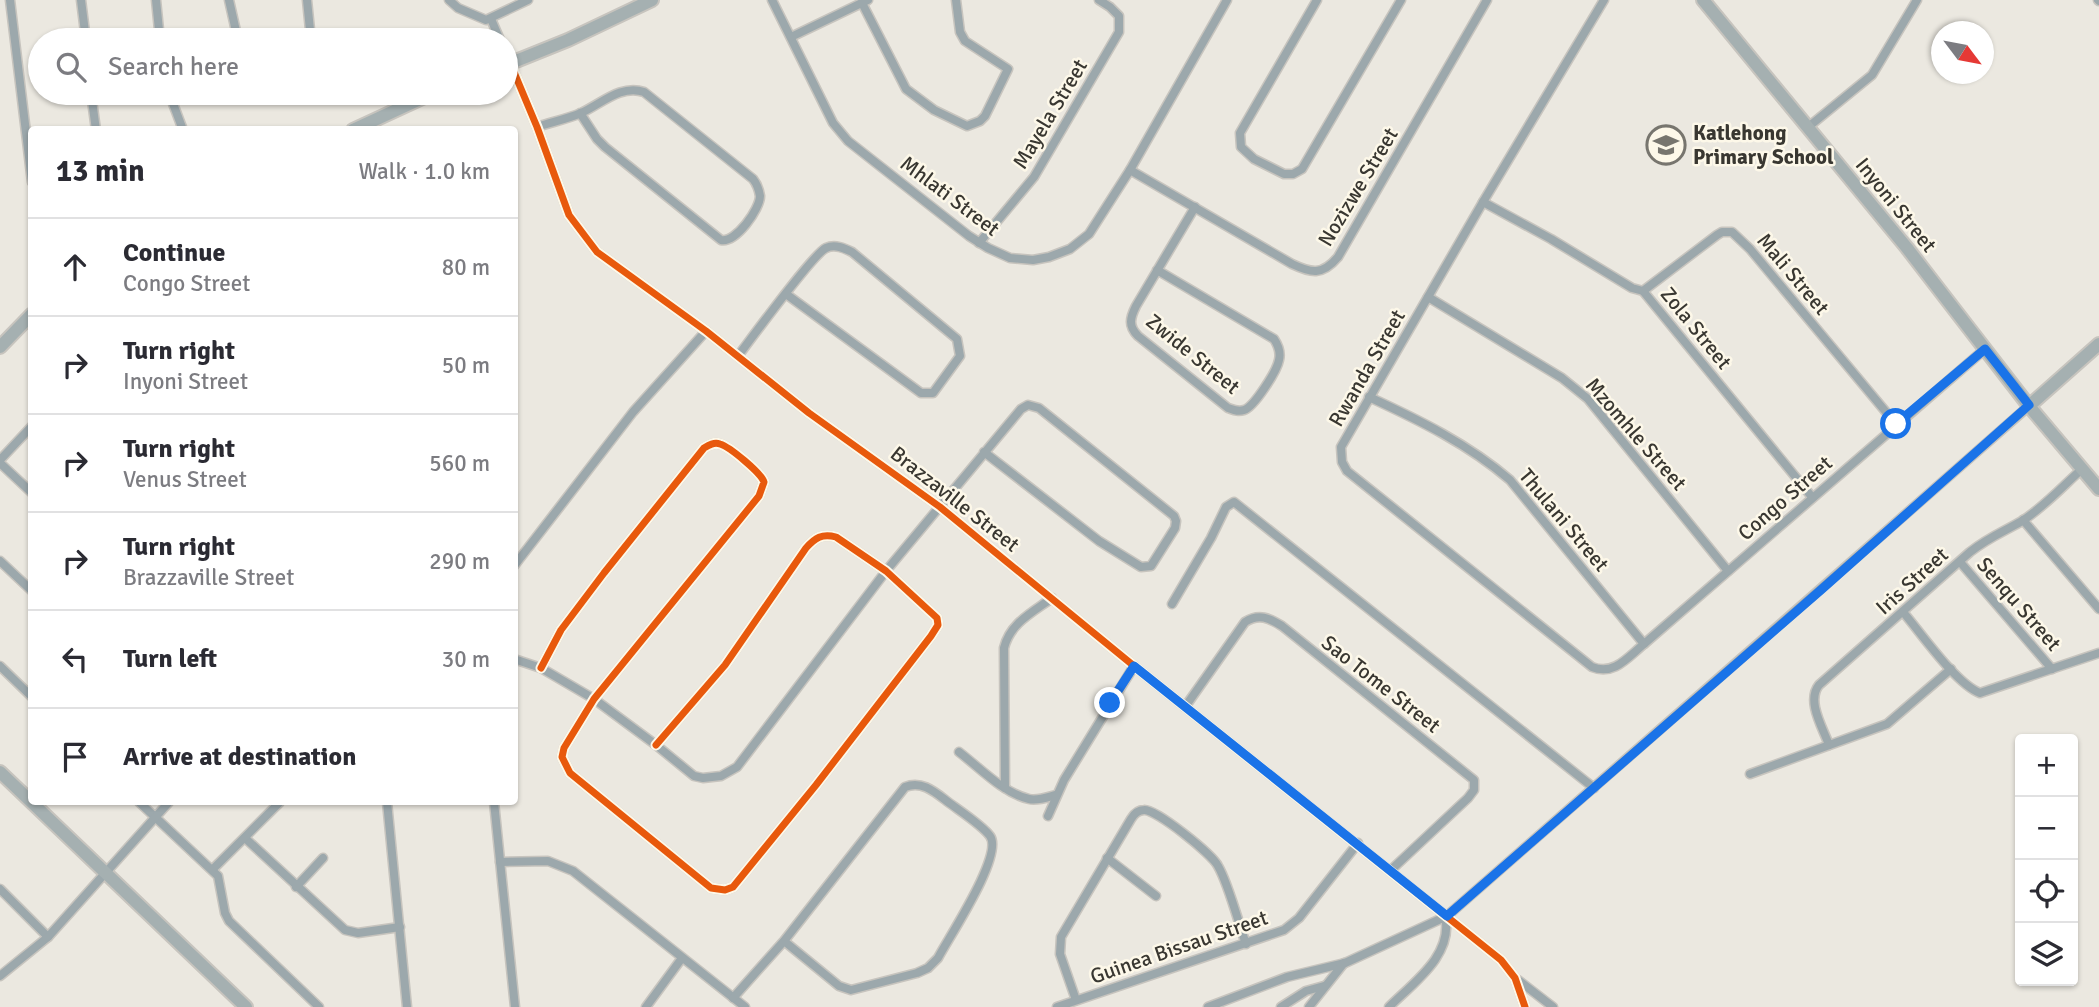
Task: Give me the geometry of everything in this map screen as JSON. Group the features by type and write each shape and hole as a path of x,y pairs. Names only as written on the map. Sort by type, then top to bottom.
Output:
{"street":[{"path":"10,0 28,149"},
{"path":"82,0 85,28"},
{"path":"156,0 159,28"},
{"path":"229,0 235,28"},
{"path":"307,0 310,28"},
{"path":"449,0 478,18 491,19 528,0"},
{"path":"518,56 568,40 652,0"},
{"name":"Mhlati Street","path":"772,0 839,131 979,243 1010,258 1032,260 1070,249 1090,234 1130,170 1227,0"},
{"path":"792,37 865,1 906,89 933,110 967,126 985,116 1008,69 965,41 960,32 956,0"},
{"name":"Mayela Street","path":"979,243 1034,177 1119,32 1119,16 1099,0"},
{"path":"1317,0 1240,133 1240,143 1245,153 1284,174 1293,174 1302,169 1401,0"},
{"name":"Nozizwe Street","path":"1130,170 1292,264 1309,272 1325,269 1332,264 1487,0"},
{"name":"Rwanda Street","path":"1604,0 1341,447 1342,463 1347,471 1592,667 1607,670"},
{"name":"Inyoni Street","path":"1703,0 1907,248 2029,405 2099,489"},
{"path":"1807,128 1872,75 1917,0"},
{"path":"491,19 495,28"},
{"name":"Brazzaville Street","path":"518,85 537,127 565,204 586,239 613,265 706,331 809,413 940,507 1501,960 1515,978"},
{"path":"537,127 580,113 627,90 637,89 650,95 753,179 760,200 739,234 727,241 721,240 605,147 580,113"},
{"path":"93,105 96,126"},
{"path":"174,105 181,126"},
{"path":"361,126 407,105"},
{"name":"Zola Street","path":"1483,202 1643,292 1812,497"},
{"name":"Zwide Street","path":"1157,270 1274,339 1278,345 1279,361 1251,406 1240,411 1228,408 1132,331 1132,313 1157,270 1195,207"},
{"name":"Mali Street","path":"1643,292 1717,235 1732,232 1750,249 1896,424"},
{"path":"738,356 786,294 822,250 842,247 957,339 960,356 933,393 920,393 786,294"},
{"name":"Mzomhle Street","path":"1428,297 1552,372 1588,399 1728,570"},
{"path":"0,348 28,318"},
{"path":"518,561 633,412 666,372 706,331"},
{"path":"1208,1007 1287,977 1345,963 1446,916 2099,344"},
{"name":"Congo Street","path":"1607,670 1615,668 1644,644 1985,349"},
{"name":"Thulani Street","path":"1369,397 1438,431 1510,480 1644,644"},
{"path":"518,660 541,668 594,699 694,776 721,776 737,767 886,571 984,452 1021,409 1028,405 1034,405 1174,516 1175,528 1151,566 1141,567 1099,541 984,452"},
{"path":"28,430 0,461 28,489"},
{"path":"541,668 561,630 701,451 710,444 721,444 760,474 764,482 761,492 594,699 564,748 562,757 566,768 581,782 711,888 718,890 729,888 816,785 936,627 937,618 886,571 836,537 817,537 806,548 725,665 656,745"},
{"name":"Iris Street","path":"1829,745 1814,700 1815,689 1960,562 1994,534 2023,520 2081,469"},
{"path":"1171,604 1226,508 1234,502 1594,788"},
{"path":"2023,520 2099,609"},
{"path":"0,561 28,587"},
{"name":"Senqu Street","path":"1960,562 2052,669"},
{"path":"1005,788 1004,648 1007,635 1014,626 1052,598"},
{"path":"1903,612 1951,669 1974,691 1982,693 2099,653"},
{"name":"Sao Tome Street","path":"1185,707 1240,627 1252,617 1266,617 1282,626 1474,780 1472,793 1391,870"},
{"path":"0,666 28,693"},
{"path":"1048,816 1056,795 1134,666"},
{"path":"1750,774 1887,724 1951,669"},
{"path":"959,752 1005,788 1030,799 1056,795"},
{"path":"0,772 28,798"},
{"path":"733,998 784,941 905,787 912,784 931,789 990,835 993,848 984,874 938,958 917,974 851,990 839,986 784,941"},
{"path":"35,805 246,1007"},
{"path":"142,805 213,869 218,876 229,921 319,1007"},
{"path":"0,975 48,937 166,805"},
{"path":"213,869 276,805"},
{"path":"387,805 407,1007"},
{"path":"494,805 515,1007"},
{"path":"1076,1000 1060,954 1061,937 1135,812 1142,809 1154,813 1209,854 1218,866 1246,944"},
{"path":"245,838 345,930 358,933 400,926"},
{"name":"Guinea Bissau Street","path":"1057,1007 1284,930 1292,924 1358,844"},
{"path":"296,887 323,858"},
{"path":"1107,858 1156,897"},
{"path":"500,862 548,861 569,868 745,1007"},
{"path":"0,889 48,937"},
{"path":"1390,1007 1433,963 1442,949 1447,932 1446,916"},
{"path":"646,1007 682,958"},
{"path":"1309,1007 1345,963"},
{"path":"1515,978 1525,1007"},
{"path":"1515,978 1553,1007"},
{"path":"1281,1007 1306,991 1324,986"}],"cycle path":[{"path":"518,82 569,215 597,252 706,331 809,413 940,507 1501,960 1515,978 1525,1007"},
{"path":"541,668 561,630 704,448 716,443 725,446 757,473 764,482 759,496 594,699 564,748 562,757 570,773 711,888 725,890 733,887 816,785 931,636 938,625 937,618 886,571 836,537 819,537 806,548 725,665 656,745"}],"place":[{"name":"Katlehong Primary School","path":"1666,145"}],"route":[{"path":"1110,703 1134,666 1447,916 2029,405 1985,349 1896,424"}]}
